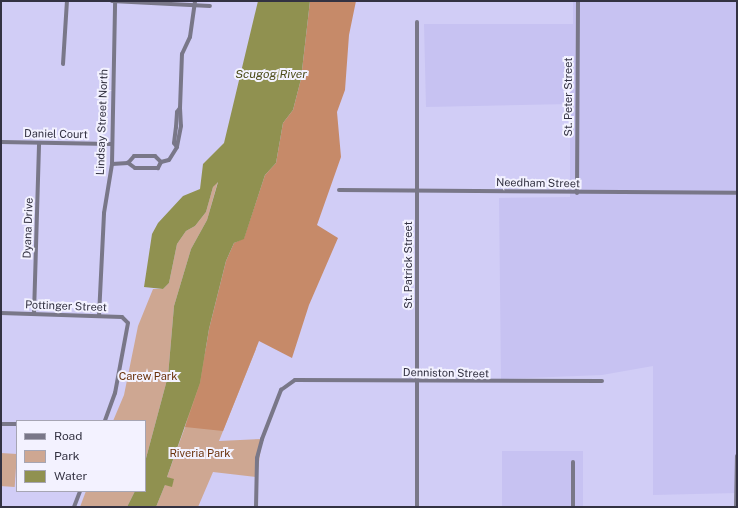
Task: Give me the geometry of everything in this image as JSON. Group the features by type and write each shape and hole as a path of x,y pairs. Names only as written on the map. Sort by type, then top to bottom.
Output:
{"street":[{"path":"64,64 67,1"},
{"path":"112,1 194,3 210,6"},
{"name":"Lindsay Street North","path":"99,316 104,213 112,164 111,144 115,1"},
{"name":"St. Peter Street","path":"577,193 578,1"},
{"path":"112,164 128,163 135,168 158,168 161,162 169,160 177,148 181,126 180,108 182,54 190,37 194,3"},
{"name":"St. Patrick Street","path":"417,22 417,507"},
{"path":"177,148 174,143 177,112 180,108"},
{"path":"176,127 181,126"},
{"name":"Daniel Court","path":"1,142 111,144"},
{"name":"Dyana Drive","path":"34,314 40,143"},
{"path":"128,163 134,156 155,156 161,162"},
{"name":"Needham Street","path":"338,190 577,193 737,193"},
{"name":"Pottinger Street","path":"1,313 122,317 128,323 115,393 105,420"},
{"name":"Denniston Street","path":"256,507 257,458 262,439 281,390 295,380 602,382"},
{"path":"1,424 16,424"},
{"path":"736,507 737,456"},
{"path":"573,462 573,507"},
{"path":"74,507 80,492"}],"shaded area":[{"path":"310,1 356,1 349,35 345,90 337,112 341,157 317,225 338,238 309,305 292,358 259,341 223,431 185,427 200,383 209,329 226,261 234,243 244,238 265,175 276,163 283,123 293,110 301,79"},
{"path":"573,1 737,1 737,493 653,495 653,366 602,375 501,379 499,198 570,197 570,104 426,107 424,24 573,24"},
{"path":"502,451 583,451 583,507 502,507"}],"green space":[{"name":"Carew Park","path":"218,181 207,220 191,249 174,306 168,376 146,458 146,420 113,420 124,395 138,326 153,289 163,289 169,283 177,244 186,231 195,226 206,212 213,187"},
{"name":"Riveria Park","path":"206,349 256,349 219,441 262,439 257,477 213,472 198,507 156,507 165,485 174,480 167,477 185,427"},
{"path":"1,453 16,454 15,487 1,486"},
{"path":"86,492 134,492 127,507 80,507"}],"water":[{"name":"Scugog River","path":"258,1 310,1 301,79 293,110 283,123 276,163 265,175 244,239 234,243 226,261 209,329 200,383 167,477 174,479 172,487 165,485 156,507 127,507 134,492 146,492 146,458 168,376 174,306 191,249 207,220 218,182 213,187 206,212 195,226 186,231 177,244 169,283 163,289 144,287 152,234 158,223 183,196 200,189 203,164 224,143"}]}
